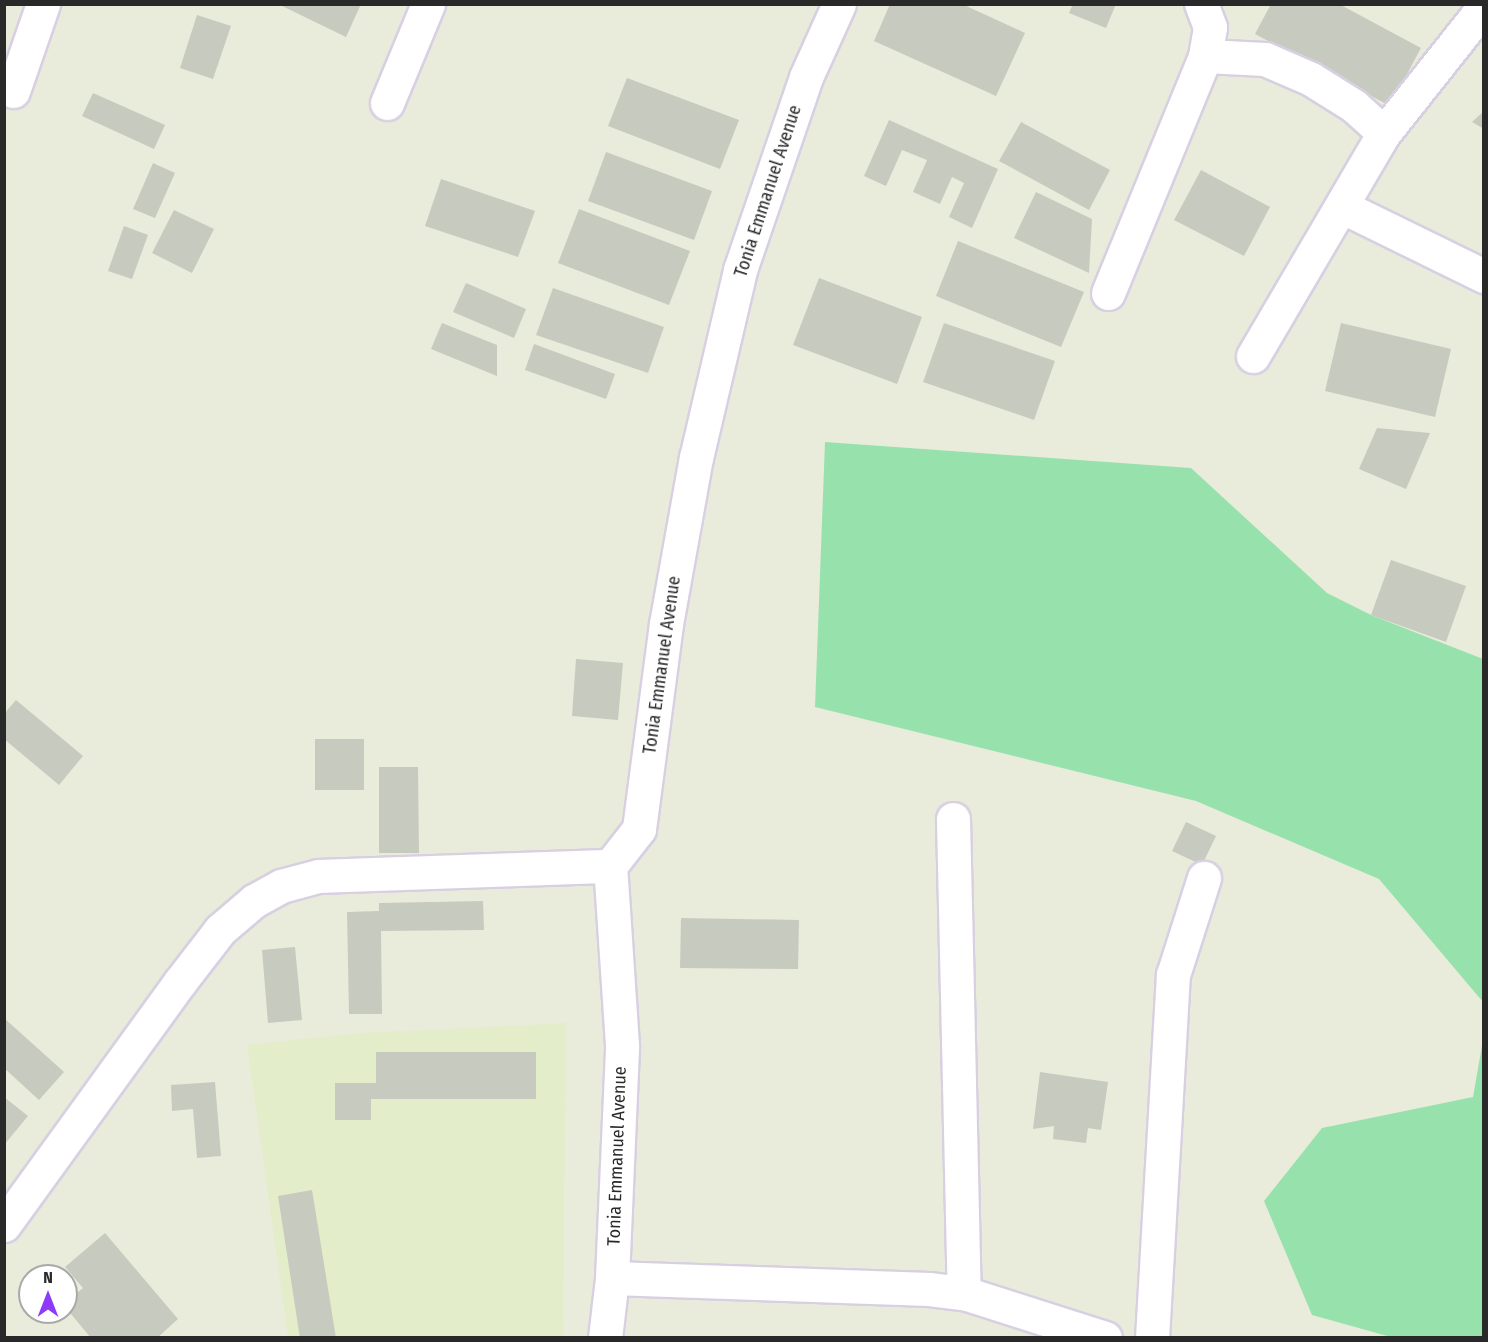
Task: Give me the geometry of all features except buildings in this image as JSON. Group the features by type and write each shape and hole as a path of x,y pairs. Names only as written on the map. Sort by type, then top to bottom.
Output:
{"street":[{"path":"13,91 43,4"},
{"path":"387,103 428,4"},
{"name":"Tonia Emmanuel Avenue","path":"605,1338 612,1278 622,1046 610,866 639,829 666,624 694,469 740,270 806,77 839,4"},
{"path":"1108,293 1204,56 1210,27 1201,4"},
{"path":"1253,356 1323,232 1343,207 1384,133 1484,7"},
{"path":"1204,56 1265,59 1328,90 1384,133"},
{"path":"1343,207 1484,276"},
{"path":"953,819 964,1293"},
{"path":"4,1225 220,930 254,901 281,886 319,876 610,866"},
{"path":"1152,1338 1173,975 1204,878"},
{"path":"612,1278 929,1288 964,1293 1105,1338"}],"shaded area":[{"path":"566,1023 563,1337 288,1337 247,1045 361,1033"}],"green space":[{"path":"825,442 1191,468 1327,593 1371,615 1483,659 1483,1002 1379,879 1196,801 815,707"},
{"path":"1483,1040 1483,1337 1391,1337 1312,1315 1264,1201 1322,1128 1473,1097"}]}
